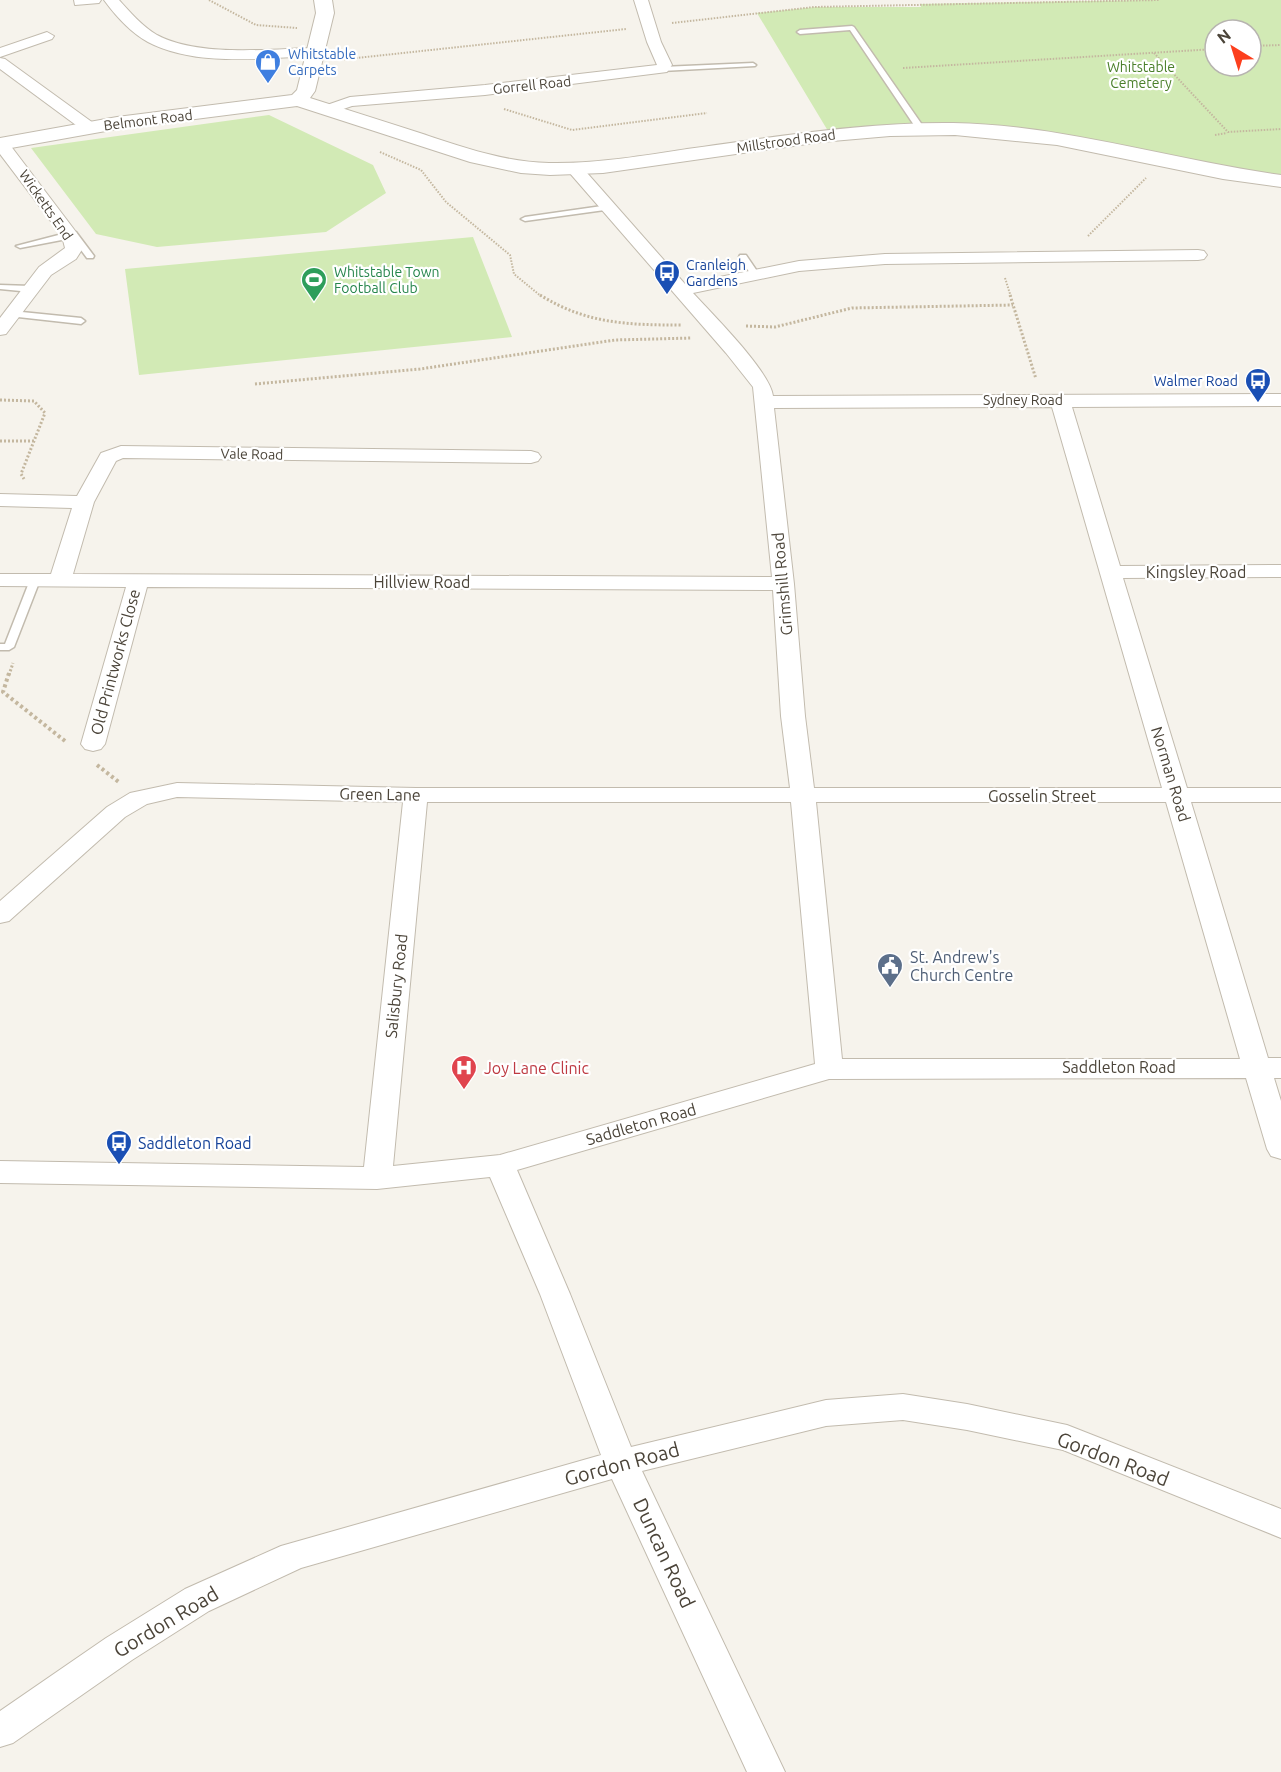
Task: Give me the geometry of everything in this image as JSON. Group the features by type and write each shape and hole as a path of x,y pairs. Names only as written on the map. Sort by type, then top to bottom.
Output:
{"street":[{"path":"111,0 145,33 170,44 219,52 312,58"},
{"path":"298,100 306,91 312,58 325,13 323,0"},
{"path":"641,0 648,26 665,65 662,69"},
{"path":"0,53 47,36"},
{"path":"0,62 90,128"},
{"name":"Gorrell Road","path":"329,109 350,102 485,90 662,69"},
{"name":"Millstrood Road","path":"298,100 477,158 521,167 574,168 646,162 821,136 921,129 1016,133 1085,144 1223,173 1281,181"},
{"name":"Belmont Road","path":"4,148 90,128 298,100"},
{"name":"Wicketts End","path":"0,330 45,271 73,252 70,236 4,148"},
{"name":"Grimshill Road","path":"574,168 718,331 762,387 829,1069"},
{"path":"682,290 799,266 845,262 1087,255 1178,261 1198,255"},
{"name":"Norman Road","path":"1051,400 1110,572 1177,796 1269,1067 1281,1149"},
{"name":"Sydney Road","path":"764,402 1281,400"},
{"name":"Vale Road","path":"60,580 84,502 108,457 121,452 531,457"},
{"path":"0,500 84,502"},
{"name":"Kingsley Road","path":"1110,572 1281,571"},
{"name":"Hillview Road","path":"0,580 783,584"},
{"name":"Old Printworks Close","path":"93,753 138,580"},
{"name":"Green Lane","path":"0,915 116,812 139,798 177,790 416,795 803,796"},
{"name":"Salisbury Road","path":"377,1178 416,795"},
{"name":"Gosselin Street","path":"803,796 1281,795"},
{"name":"Saddleton Road","path":"0,1172 377,1178 500,1165 829,1069 1269,1067"},
{"name":"Duncan Road","path":"500,1165 555,1294 621,1462 766,1772"},
{"name":"Gordon Road","path":"0,1731 119,1649 197,1600 293,1556 621,1462 826,1413 903,1407 967,1417 1067,1438 1281,1524"}],"lane":[{"path":"800,32 852,28 921,129"},
{"path":"662,69 753,65"},
{"path":"4,148 29,176 90,256"},
{"path":"519,212 527,222 609,207"},
{"path":"20,246 70,236"},
{"path":"742,257 755,274"},
{"path":"0,287 31,289"},
{"path":"12,314 81,321"},
{"path":"0,647 9,647 35,580"}],"path":[{"path":"209,0 256,26 321,28"},
{"path":"312,58 648,26 814,7 1159,0"},
{"path":"1263,46 1281,45"},
{"path":"881,69 1203,50"},
{"path":"1154,53 1228,132"},
{"path":"485,90 498,107 563,129 707,113"},
{"path":"1215,135 1228,132 1281,129"},
{"path":"373,149 421,170 446,202 510,255 514,274 531,290 549,301 582,316 608,323 718,331"},
{"path":"1087,255 1088,235 1165,160"},
{"path":"999,257 1013,305 1051,400"},
{"path":"255,384 420,369 615,340 775,327 852,308 1013,305"},
{"path":"0,400 34,401 45,413 21,474 39,500"},
{"path":"0,441 34,441"},
{"path":"14,660 3,692 66,741"},
{"path":"93,753 139,798"}],"green space":[{"name":"Whitstable Cemetery","path":"1281,0 1281,177 1030,132 828,131 757,13 816,7 921,7 920,4"},
{"path":"269,115 373,165 386,193 326,232 157,247 96,234 31,148"},
{"name":"Whitstable Town Football Club","path":"473,237 512,337 139,375 125,269"}],"place":[{"name":"Whitstable Carpets","path":"268,85"},
{"name":"Cranleigh Gardens","path":"667,296"},
{"name":"Whitstable Town Football Club","path":"314,303"},
{"name":"Walmer Road","path":"1258,404"},
{"name":"St. Andrew's Church Centre","path":"890,989"},
{"name":"Joy Lane Clinic","path":"464,1091"},
{"name":"Saddleton Road","path":"119,1166"}]}
